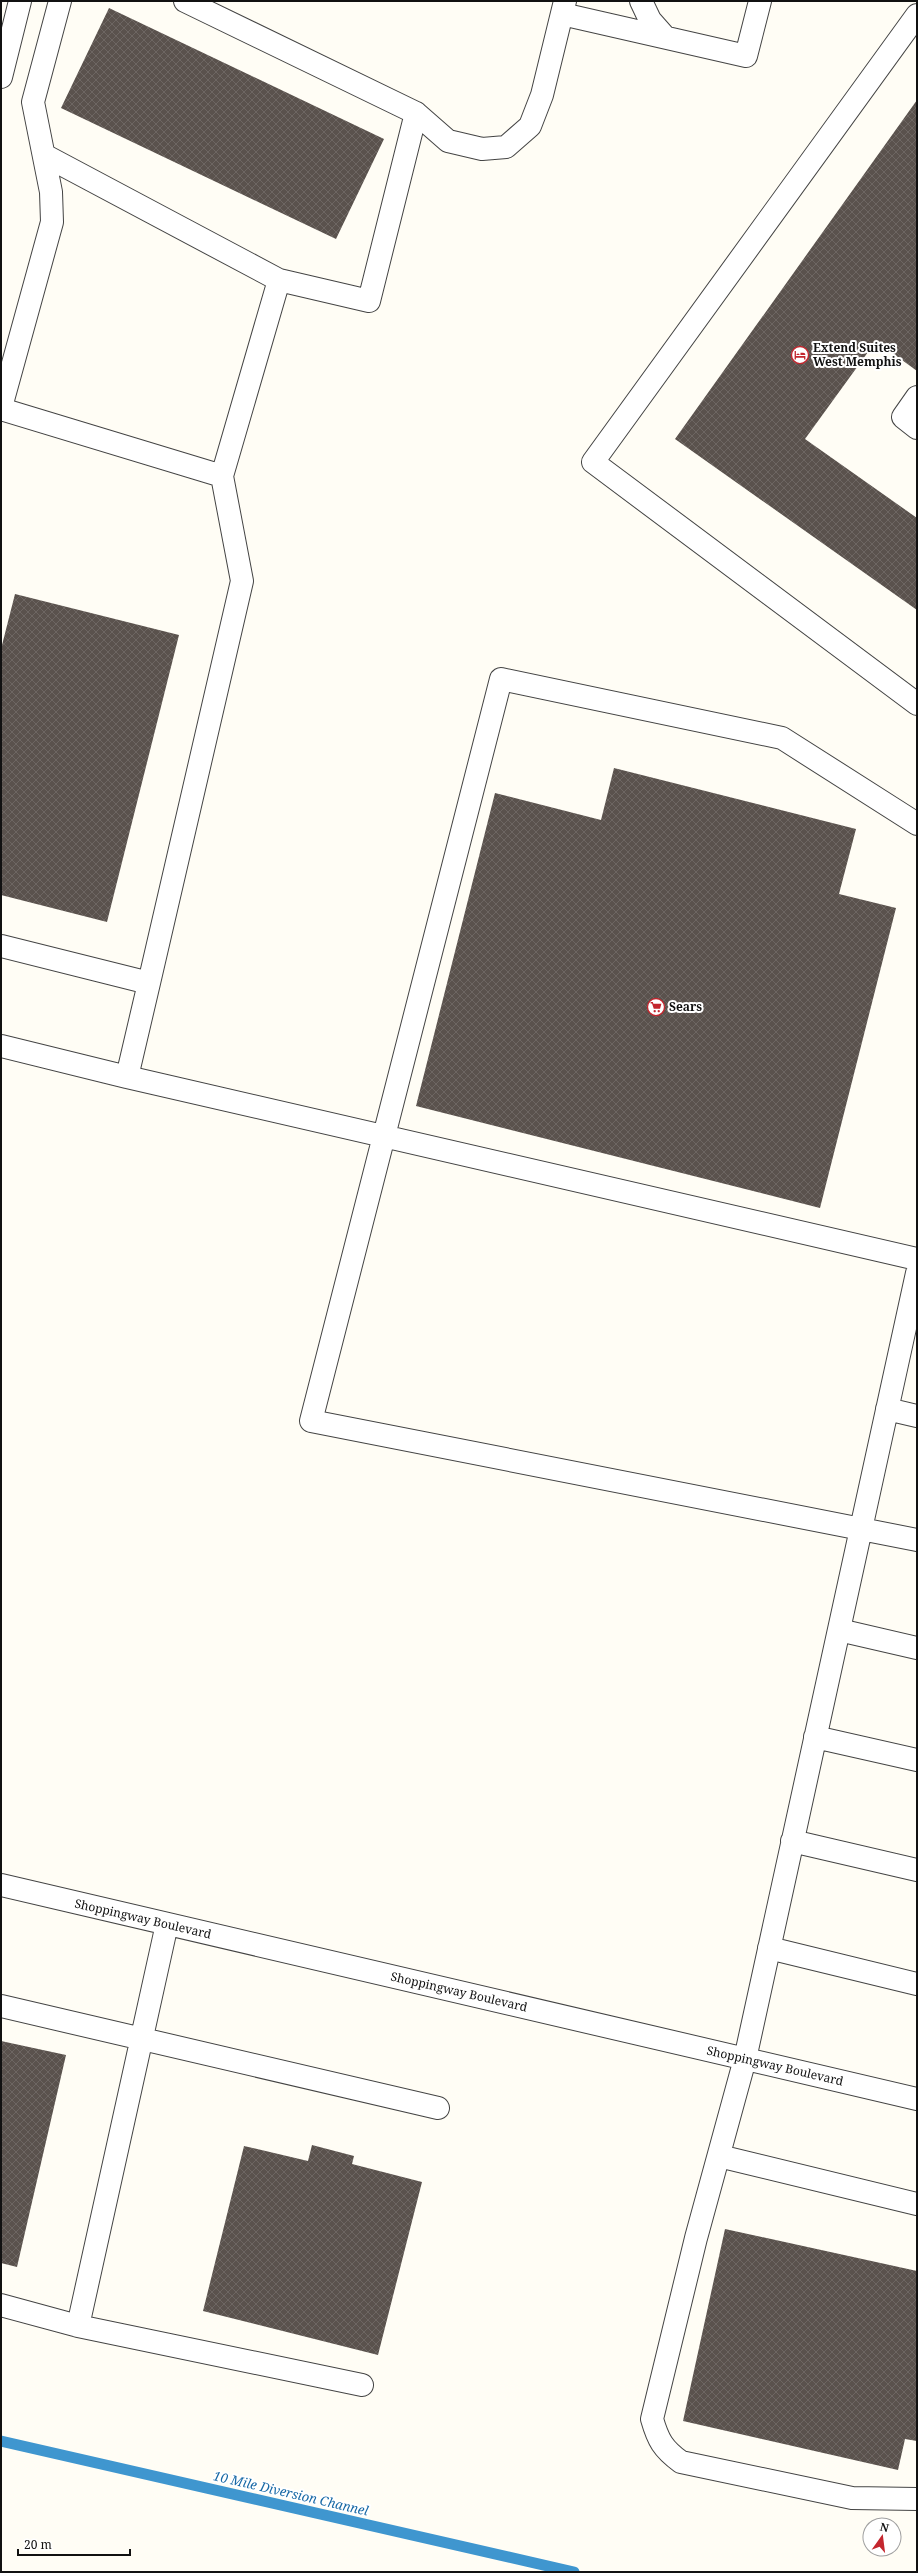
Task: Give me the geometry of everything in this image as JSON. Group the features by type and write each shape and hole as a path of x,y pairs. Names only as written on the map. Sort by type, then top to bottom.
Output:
{"street":[{"path":"1,77 20,1"},
{"path":"60,1 33,102 51,192 52,222 1,408 222,476"},
{"path":"185,1 416,114 448,141 482,149 506,148 530,126 542,95 564,7 665,37 746,56 760,1"},
{"path":"641,1 650,20 665,37"},
{"path":"917,15 593,462 917,704"},
{"path":"44,155 279,280 369,301 416,114"},
{"path":"127,1077 242,581 222,476 279,280"},
{"path":"917,397 903,417 917,428"},
{"path":"917,824 782,738 502,679 311,1421 917,1540"},
{"path":"1,946 149,983"},
{"path":"1,1046 127,1077 917,1259"},
{"path":"917,1273 913,1311 887,1409 745,2059 696,2238 652,2419 656,2434 665,2450 681,2462 852,2498 917,2498"},
{"path":"887,1409 917,1416"},
{"path":"839,1630 917,1648"},
{"path":"815,1737 917,1760"},
{"path":"792,1840 917,1870"},
{"name":"Shoppingway Boulevard","path":"1,1885 917,2099"},
{"path":"78,2326 143,2039 167,1924"},
{"path":"769,1948 917,1984"},
{"path":"1,2006 438,2108"},
{"path":"719,2156 917,2204"},
{"path":"1,2305 78,2326 362,2385"}],"building":[{"path":"109,8 384,139 336,239 61,108"},
{"name":"Extend Suites West Memphis","path":"917,100 917,371 876,341 805,439 917,518 917,610 675,439"},
{"path":"15,594 179,635 107,922 1,895 1,649"},
{"name":"Sears","path":"614,768 856,829 839,894 896,908 820,1208 416,1106 495,793 601,820"},
{"path":"1,2041 66,2055 17,2267 1,2263"},
{"path":"312,2145 354,2156 352,2164 422,2182 378,2355 203,2311 244,2146 308,2161"},
{"path":"725,2229 917,2271 917,2441 905,2439 898,2470 683,2421"}],"waterway":[{"name":"10 Mile Diversion Channel","path":"1,2441 574,2572"}],"place":[{"name":"Extend Suites West Memphis","path":"800,355"},
{"name":"Sears","path":"656,1007"}]}
